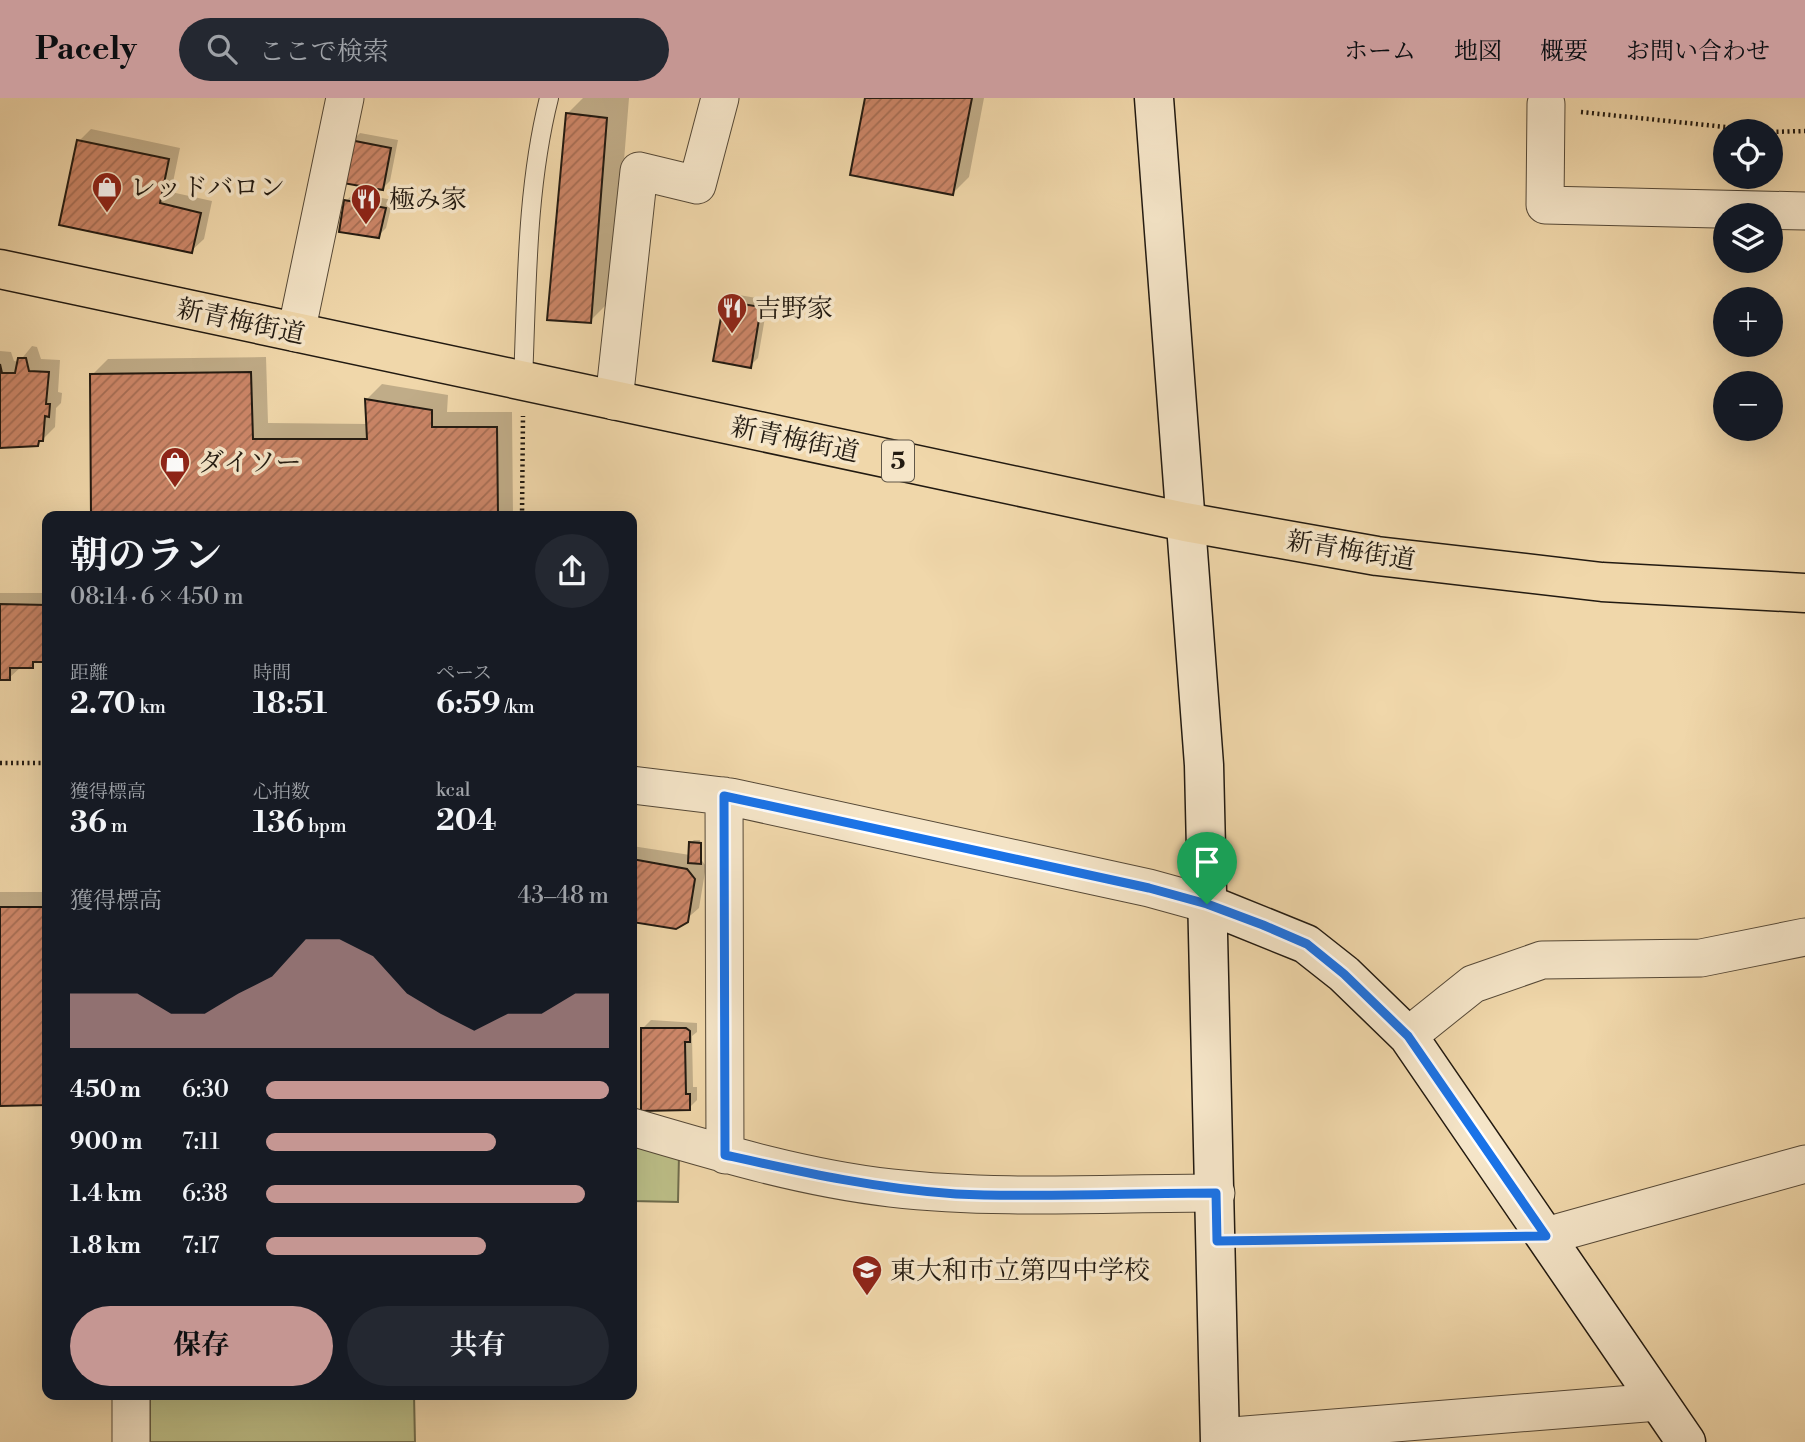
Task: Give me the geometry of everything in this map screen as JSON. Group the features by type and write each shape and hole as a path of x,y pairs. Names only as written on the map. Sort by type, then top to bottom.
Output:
{"main road":[{"name":"新青梅街道","path":"0,269 1185,522 1377,556 1602,582 1805,593"}],"street":[{"path":"296,333 345,98"},
{"path":"614,401 639,171 698,185 720,98"},
{"path":"1154,98 1204,765 1220,1439 1658,1402"},
{"path":"1546,104 1545,205 1805,211"},
{"path":"637,786 724,796 1149,888 1207,904 1307,944 1344,974 1408,1036 1686,1442"},
{"path":"724,796 725,1155"},
{"path":"1408,1036 1473,984 1542,960 1701,958 1805,937"},
{"path":"637,1129 725,1155 823,1177 943,1193 1216,1193"},
{"path":"1546,1236 1805,1164"},
{"path":"131,1400 131,1442"}],"lane":[{"path":"523,381 530,242 543,123 549,98"}],"path":[{"path":"1546,104 1581,112 1713,126"},
{"path":"1783,132 1805,131"},
{"path":"522,511 523,381"},
{"path":"0,763 42,763"},
{"path":"1217,1241 1546,1236"}],"green space":[{"path":"637,1145 679,1155 678,1202 637,1201"},
{"path":"150,1400 414,1400 415,1442 150,1442"}],"building":[{"path":"865,98 972,98 953,195 850,175"},
{"path":"566,113 607,118 591,323 547,320"},
{"path":"77,140 169,159 160,203 201,213 192,253 59,225"},
{"path":"350,140 391,148 383,190 343,183"},
{"path":"344,200 386,208 379,238 339,232"},
{"path":"724,301 761,307 751,368 713,361"},
{"path":"18,358 26,358 29,371 49,372 46,404 50,404 49,417 45,416 43,441 39,441 38,446 0,448 0,364 2,373 15,373"},
{"path":"251,372 253,439 367,439 365,399 432,410 432,427 497,427 498,511 91,511 90,374"},
{"path":"0,604 42,605 42,662 33,662 33,668 10,668 10,680 0,680"},
{"path":"689,842 701,843 701,864 688,863"},
{"path":"637,860 687,869 695,879 688,922 676,929 637,923"},
{"path":"0,907 42,907 42,1105 0,1106"},
{"path":"641,1028 686,1028 690,1031 690,1042 685,1042 686,1094 690,1094 690,1110 641,1111"}],"place":[{"name":"レッドバロン","path":"107,214"},
{"name":"極み家","path":"366,226"},
{"name":"吉野家","path":"732,335"},
{"name":"ダイソー","path":"175,489"},
{"name":"東大和市立第四中学校","path":"867,1297"}],"route":[{"path":"724,796 1149,888 1207,904 1307,944 1344,974 1408,1036 1546,1236 1508,1239 1217,1241 1216,1193 957,1194 889,1188 823,1177 725,1155 724,796"}]}
